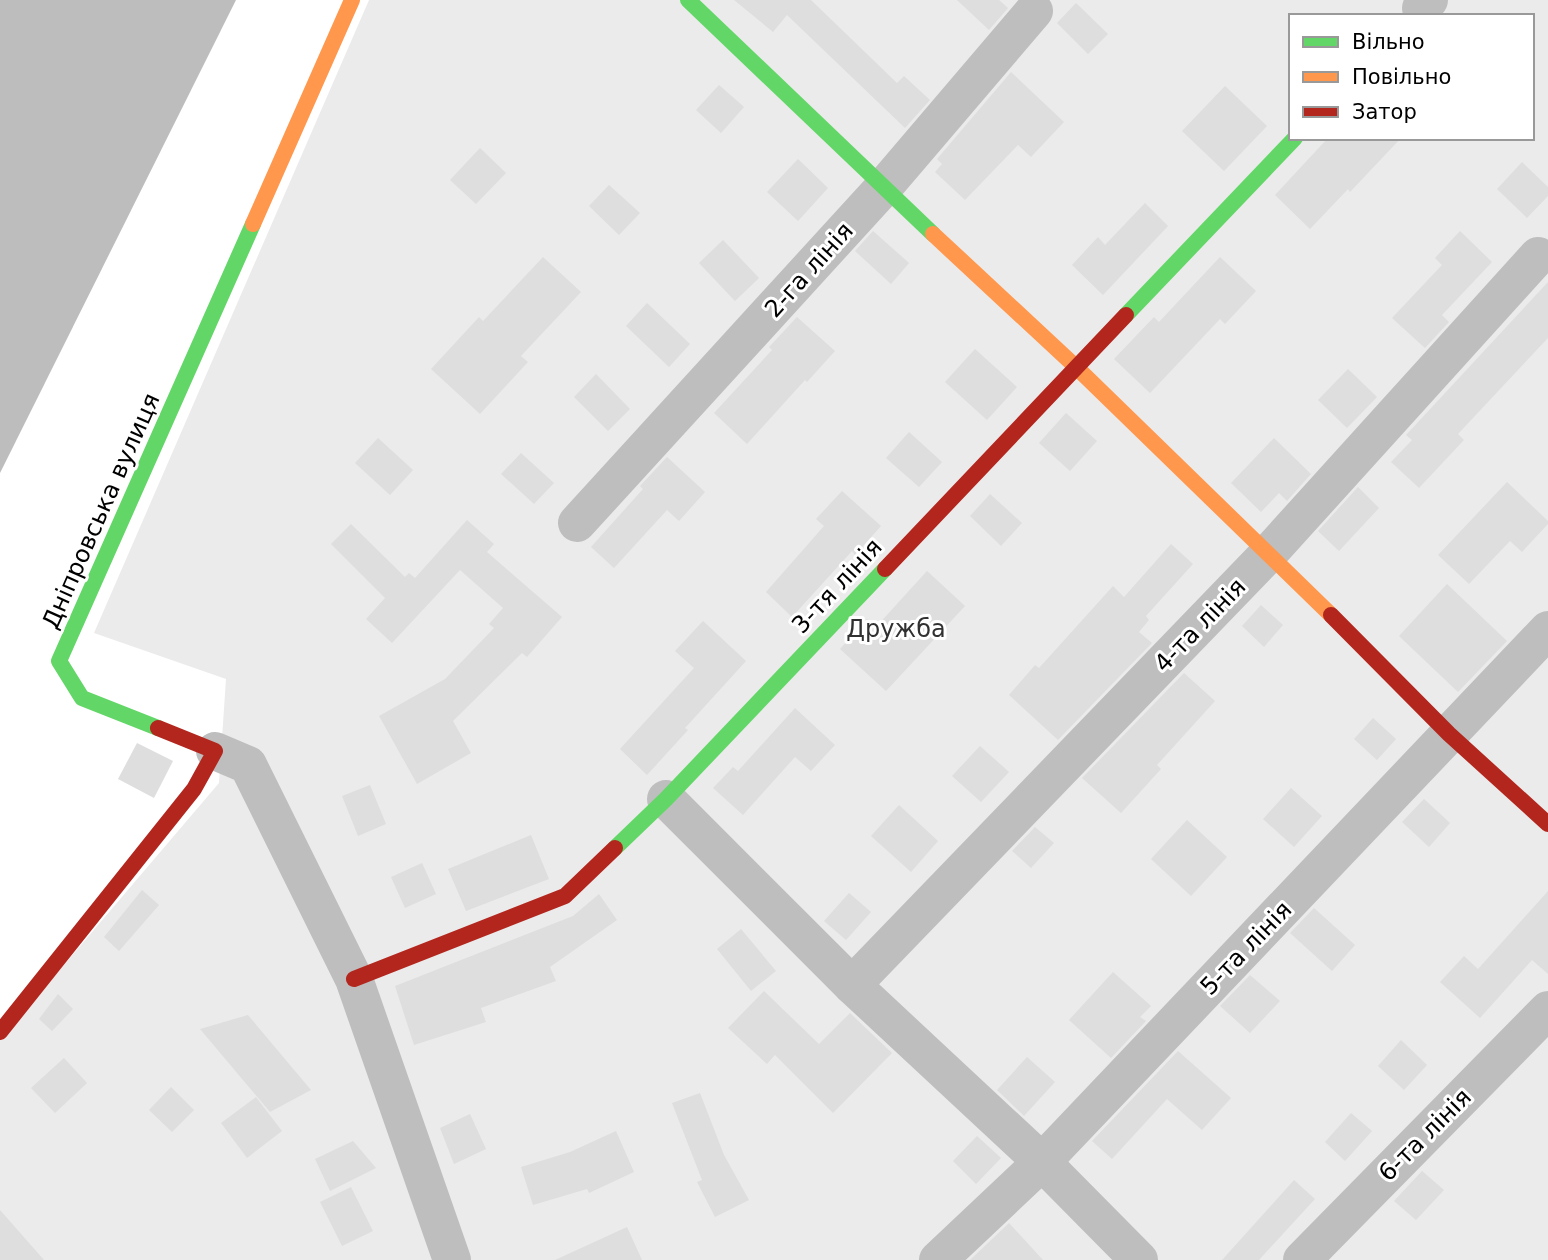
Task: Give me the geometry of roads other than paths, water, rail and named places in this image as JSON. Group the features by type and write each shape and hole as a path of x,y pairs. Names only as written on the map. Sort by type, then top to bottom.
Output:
{"street":[{"name":"Дніпровська вулиця","path":"215,751 82,698 59,661 352,0"},
{"path":"705,6 883,188 1076,367 1269,553 1449,734 1548,824"},
{"name":"2-га лінія","path":"577,523 883,188 1034,11"},
{"name":"3-тя лінія","path":"354,979 565,896 666,799 1293,140"},
{"name":"4-та лінія","path":"852,985 1269,553 1538,256"},
{"name":"5-та лінія","path":"938,1260 1042,1163 1548,631"},
{"path":"0,1032 194,789 215,751 248,765 354,979 452,1260"},
{"path":"666,799 852,985 1042,1163 1139,1260"},
{"name":"6-та лінія","path":"1302,1260 1548,1010"}],"park label":[{"name":"Дружба","path":"896,629"}]}
